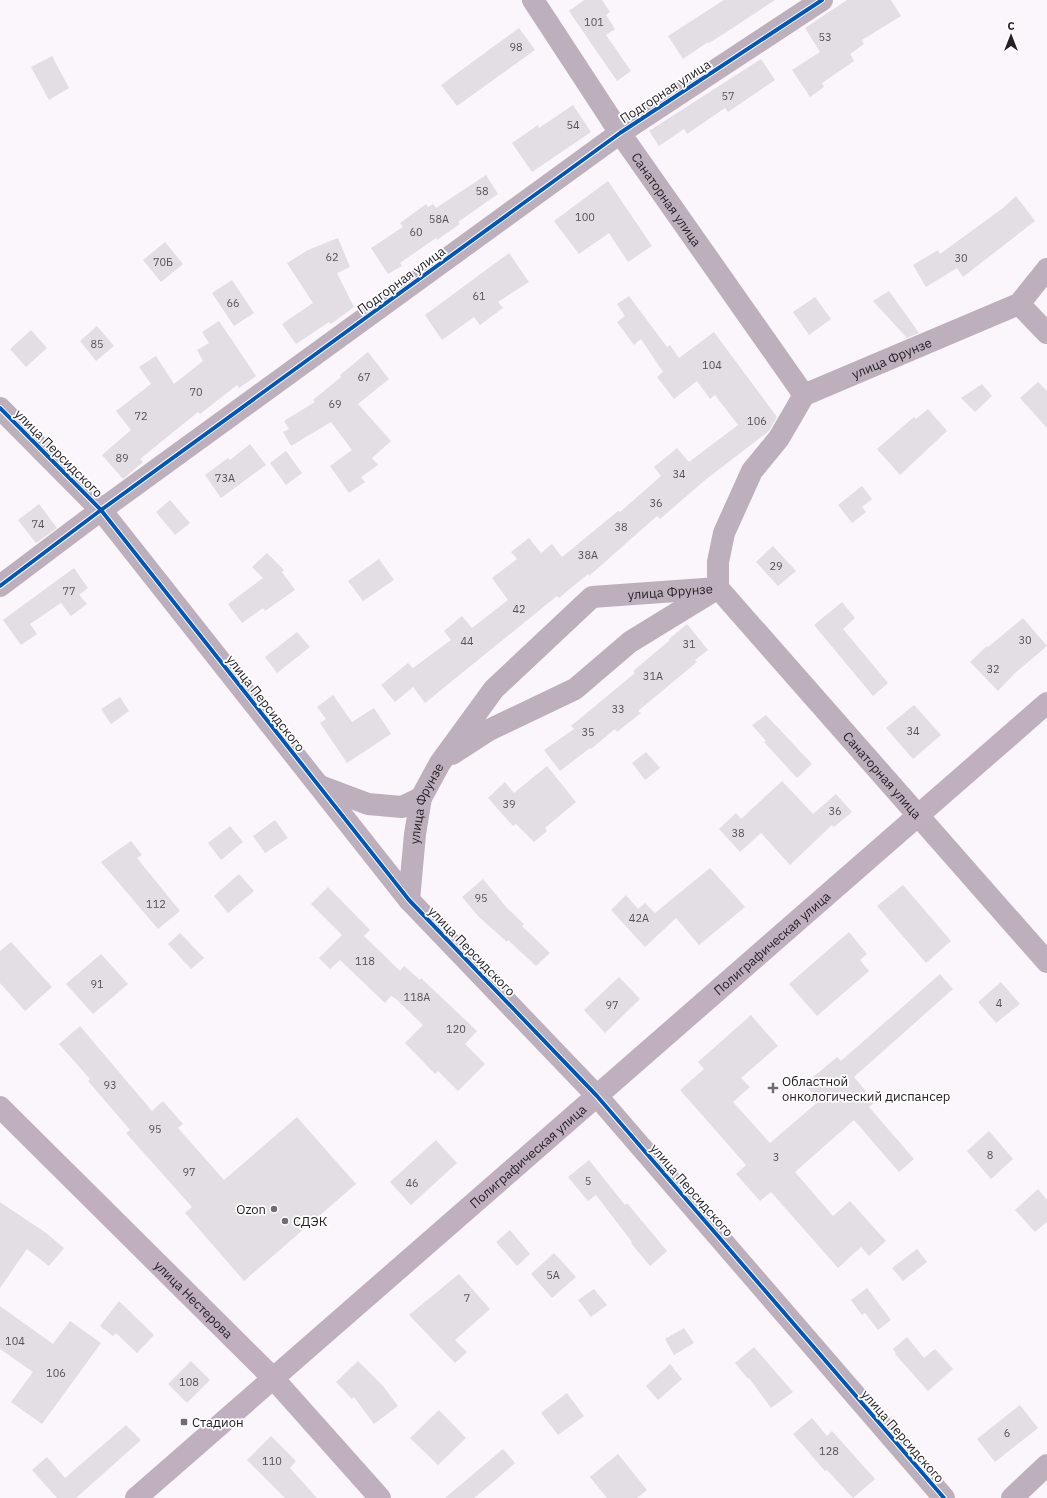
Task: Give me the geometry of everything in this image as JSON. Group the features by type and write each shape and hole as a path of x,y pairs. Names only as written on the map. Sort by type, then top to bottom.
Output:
{"main road":[{"name":"Полиграфическая улица","path":"136,1498 1047,704"},
{"name":"улица Нестерова","path":"0,1107 273,1378 380,1498"}],"street":[{"name":"Санаторная улица","path":"533,0 620,133 804,395"},
{"name":"Подгорная улица","path":"0,586 101,510 620,133 822,0"},
{"name":"улица Фрунзе","path":"409,900 415,834 421,798 440,763 494,689 592,597 718,588 718,562 724,533 752,471 779,438 804,395 1019,304 1047,269"},
{"path":"1019,304 1047,333"},
{"name":"улица Персидского","path":"0,408 101,510 409,900 597,1096 944,1498"},
{"name":"Санаторная улица","path":"718,588 1047,962"},
{"path":"440,763 489,730 575,689 630,642 718,588"},
{"path":"319,786 368,804 402,807 421,798"},
{"path":"1012,1498 1047,1465"}],"building":[{"path":"584,0 602,0 610,12 606,15 615,29 606,35 631,71 617,81 569,11"},
{"path":"724,0 775,0 683,59 668,36"},
{"path":"847,0 891,0 901,16 862,40 864,44 850,54 854,61 822,83 824,87 810,97 792,70 820,52 805,28"},
{"path":"519,28 535,50 457,106 441,85"},
{"path":"52,56 69,88 49,100 31,67"},
{"path":"761,59 775,80 728,112 725,108 687,134 684,129 659,146 649,131"},
{"path":"573,105 591,132 532,172 512,143 538,125 539,128"},
{"path":"486,175 498,194 458,222 460,224 437,240 436,238 400,263 402,266 388,274 371,248 403,227 400,223 426,204 428,207 433,204 436,208"},
{"path":"608,181 652,246 628,262 609,233 579,254 554,221"},
{"path":"1016,196 1035,221 963,277 957,268 926,287 913,265 938,250 940,254 1003,208"},
{"path":"338,238 350,267 337,273 354,307 331,324 329,322 296,344 282,324 313,303 287,263 308,250"},
{"path":"165,242 183,264 161,282 143,260"},
{"path":"509,253 529,282 498,302 503,308 480,325 474,317 442,340 425,315"},
{"path":"232,280 254,313 234,326 212,293"},
{"path":"889,291 919,333 907,338 873,301"},
{"path":"629,296 667,347 670,345 679,358 714,332 777,417 769,431 704,481 660,519 657,516 589,576 588,574 559,598 557,596 425,703 413,687 395,702 381,685 408,663 413,668 451,640 444,631 462,616 472,628 508,600 492,578 517,559 511,552 529,538 541,553 552,544 562,557 618,511 620,512 661,476 654,467 677,448 689,462 738,425 715,395 710,399 697,381 674,399 657,377 663,372 641,339 634,345 617,322 625,316 617,304"},
{"path":"815,297 831,319 809,335 793,312"},
{"path":"219,321 256,376 239,388 237,385 200,414 198,412 140,459 143,462 123,479 102,455 131,430 116,411 151,384 139,367 156,356 174,384 203,361 197,350 209,343 202,332"},
{"path":"97,326 114,346 96,361 80,341"},
{"path":"31,330 47,348 26,367 10,349"},
{"path":"368,352 389,379 358,404 391,441 372,458 378,465 361,477 365,482 349,493 330,466 352,450 331,422 291,446 283,432 289,429 284,421 315,402 313,400"},
{"path":"1038,382 1047,391 1047,428 1020,398"},
{"path":"982,384 992,396 975,412 961,398"},
{"path":"928,409 947,431 900,475 877,449 914,417 916,419"},
{"path":"250,444 266,465 221,498 205,475 228,458 230,460"},
{"path":"286,451 302,473 286,485 270,463"},
{"path":"862,486 872,499 862,507 866,512 852,523 838,505"},
{"path":"170,500 190,523 175,535 156,512"},
{"path":"39,504 57,528 36,543 18,520"},
{"path":"773,546 796,571 778,586 756,562"},
{"path":"267,553 284,570 282,572 295,590 265,611 263,608 242,623 228,604 263,578 252,567"},
{"path":"379,559 394,580 363,601 348,581"},
{"path":"74,568 88,588 79,595 87,604 71,616 61,603 30,624 37,634 21,645 3,620"},
{"path":"842,602 855,618 843,629 888,683 873,696 814,625"},
{"path":"1023,618 1047,646 1014,674 998,691 970,662 987,646 988,647"},
{"path":"687,624 708,650 695,660 697,662 638,711 641,713 617,732 615,729 591,749 590,748 560,771 544,750 574,729 571,726 635,673 633,671"},
{"path":"297,632 310,647 277,673 265,657"},
{"path":"333,695 352,722 374,708 391,734 347,763 320,723 326,719 317,707"},
{"path":"120,697 129,711 111,724 101,709"},
{"path":"914,705 941,735 913,759 886,728"},
{"path":"766,715 812,764 797,778 764,742 766,741 752,725"},
{"path":"646,752 660,768 645,780 632,763"},
{"path":"547,766 576,802 545,828 547,831 534,842 516,824 513,826 488,798 505,782 514,793"},
{"path":"782,781 813,814 836,794 852,812 834,827 832,825 790,865 761,833 740,852 719,829 736,813 741,819"},
{"path":"275,820 288,838 265,853 253,836"},
{"path":"230,826 243,842 221,860 208,843"},
{"path":"131,841 142,855 137,858 180,911 158,929 101,862"},
{"path":"710,868 745,907 699,945 676,918 645,947 611,910 626,895 638,909 645,903 655,913"},
{"path":"239,874 254,891 228,913 214,896"},
{"path":"483,879 507,908 524,924 522,926 550,953 536,966 508,940 507,942 479,917 462,897"},
{"path":"903,885 951,941 926,963 877,906"},
{"path":"328,887 370,930 364,936 400,971 404,966 420,980 421,978 477,1031 465,1044 485,1064 458,1091 438,1071 435,1074 405,1043 423,1025 395,998 391,996 385,1003 340,960 330,969 319,958 342,935 311,904"},
{"path":"849,932 867,954 860,960 869,971 817,1016 789,984"},
{"path":"180,933 204,958 191,969 168,944"},
{"path":"11,942 52,987 25,1011 0,983 0,951"},
{"path":"101,954 128,984 93,1014 66,984"},
{"path":"940,974 953,989 854,1077 875,1102 869,1107 914,1159 899,1172 854,1120 795,1172 833,1216 850,1201 886,1241 869,1256 861,1247 838,1268 771,1192 760,1201 736,1174 746,1165 680,1090 704,1069 698,1062 751,1015 778,1046 741,1078 750,1087 733,1102 770,1143 819,1101 805,1084 837,1057 841,1061"},
{"path":"619,977 640,999 605,1033 584,1010"},
{"path":"1001,982 1020,1004 996,1023 978,1002"},
{"path":"80,1026 152,1111 163,1101 183,1124 178,1128 224,1180 297,1117 356,1184 244,1281 185,1213 192,1207 126,1133 130,1130 88,1081 90,1079 59,1044"},
{"path":"989,1131 1013,1159 991,1179 967,1151"},
{"path":"436,1140 457,1163 411,1205 390,1182"},
{"path":"589,1160 625,1205 627,1203 667,1251 650,1266 596,1195 588,1201 568,1177"},
{"path":"1038,1189 1047,1200 1047,1222 1035,1232 1015,1210"},
{"path":"0,1202 46,1233 64,1248 49,1266 27,1249 0,1288"},
{"path":"510,1230 530,1254 517,1266 496,1242"},
{"path":"917,1249 927,1262 903,1281 892,1268"},
{"path":"554,1253 576,1277 552,1298 531,1274"},
{"path":"459,1274 490,1309 455,1340 467,1352 455,1363 409,1315"},
{"path":"867,1288 891,1320 878,1330 865,1313 862,1315 851,1300"},
{"path":"594,1289 607,1305 591,1317 578,1300"},
{"path":"119,1301 154,1335 137,1353 116,1333 113,1336 100,1326"},
{"path":"0,1306 53,1344 70,1321 101,1343 42,1424 11,1402 33,1372 0,1349"},
{"path":"684,1328 694,1343 674,1355 665,1339"},
{"path":"907,1337 924,1358 935,1349 953,1369 928,1391 895,1354 896,1353 893,1349"},
{"path":"754,1347 793,1392 771,1408 749,1378 748,1379 735,1363"},
{"path":"191,1361 210,1380 187,1403 168,1384"},
{"path":"358,1361 383,1386 398,1406 374,1424 354,1397 352,1399 336,1382"},
{"path":"670,1364 682,1379 658,1400 646,1386"},
{"path":"567,1393 584,1416 558,1435 541,1413"},
{"path":"1020,1405 1038,1428 995,1462 977,1439"},
{"path":"439,1410 466,1438 438,1465 410,1438"},
{"path":"812,1418 827,1436 832,1431 875,1479 853,1498 827,1470 825,1471 793,1434"},
{"path":"126,1425 141,1440 76,1498 57,1498 32,1470 47,1457 65,1478"},
{"path":"271,1436 296,1461 290,1468 317,1498 285,1498 247,1460"},
{"path":"503,1449 515,1463 491,1484 474,1498 445,1498"},
{"path":"618,1454 647,1490 637,1498 607,1498 590,1477"}],"cycle path":[{"path":"0,586 101,510 620,133 822,0"},
{"path":"0,408 101,510 409,900 597,1096 944,1498"}],"place":[{"name":"Областной онкологический диспансер","path":"773,1088"},
{"name":"Ozon","path":"274,1209"},
{"name":"СДЭК","path":"285,1221"},
{"name":"Стадион","path":"184,1422"}]}
